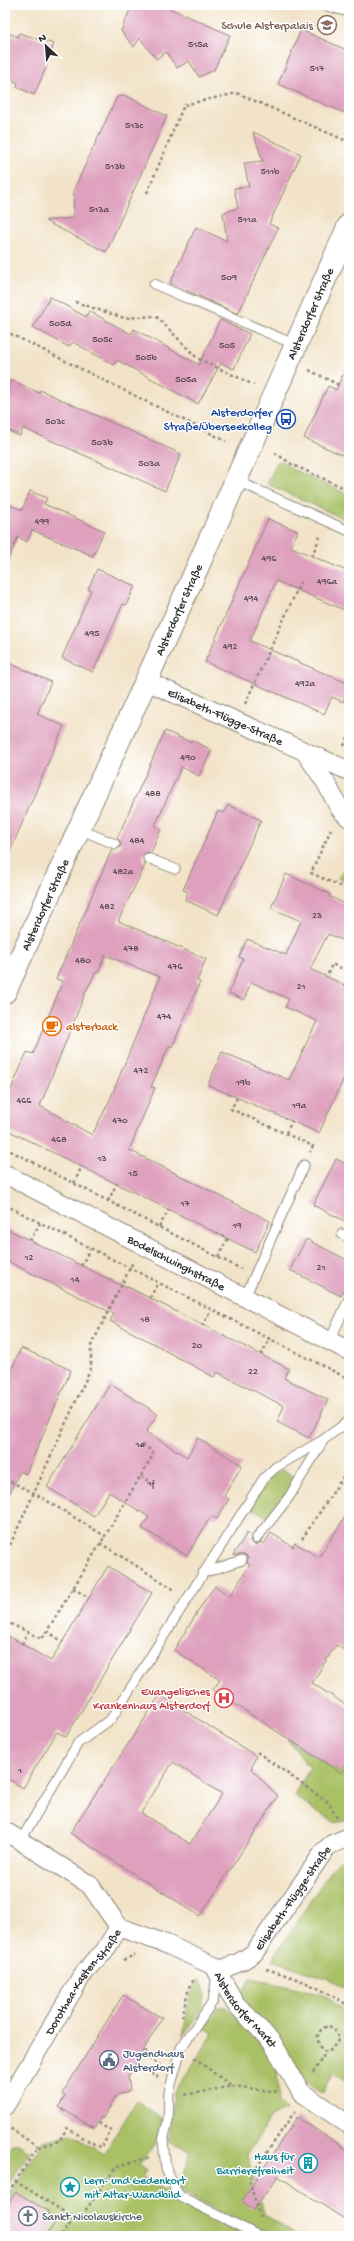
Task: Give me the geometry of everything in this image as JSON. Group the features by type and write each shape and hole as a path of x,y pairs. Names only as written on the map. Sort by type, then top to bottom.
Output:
{"street":[{"name":"Alsterdorfer Straße","path":"5,992 146,681 349,225"},
{"name":"Elisabeth-Flügge-Straße","path":"146,681 349,771"},
{"path":"305,752 326,782 344,813"},
{"name":"Bodelschwinghstraße","path":"5,1174 349,1351"},
{"name":"Dorothea-Kasten-Straße","path":"5,1831 90,1885 119,1927 104,1952 80,1977 5,2106"},
{"name":"Elisabeth-Flügge-Straße","path":"213,1967 240,1962 258,1948 325,1850 332,1844 349,1837"},
{"name":"Alsterdorfer Markt","path":"119,1927 166,1944 213,1967 235,2003 272,2042 304,2093 349,2125"}],"lane":[{"path":"322,5 349,12"},
{"path":"154,284 292,352"},
{"path":"235,480 349,530"},
{"path":"79,829 115,844"},
{"path":"148,858 175,869"},
{"path":"245,1297 304,1165"},
{"path":"330,1340 349,1299"},
{"path":"21,1840 78,1743 84,1737 104,1726 111,1719 264,1478 276,1467 323,1440 349,1421"},
{"path":"256,1539 289,1497 323,1440"},
{"path":"203,1573 242,1560"},
{"path":"213,1967 212,2001 181,2048 170,2084 168,2120 163,2141 166,2168 175,2189 180,2196 259,2236"}],"path":[{"path":"147,193 184,105 237,93 349,142"},
{"path":"75,302 124,318 156,316 197,358 274,395"},
{"path":"5,331 226,440"},
{"path":"292,352 339,385"},
{"path":"275,453 293,465 349,490"},
{"path":"312,556 327,521"},
{"path":"237,722 302,579"},
{"path":"344,813 311,873 349,890"},
{"path":"328,974 332,964 349,972"},
{"path":"237,1098 231,1109 313,1146 304,1165"},
{"path":"286,1133 292,1121"},
{"path":"5,1148 255,1276"},
{"path":"74,1183 82,1166"},
{"path":"108,1201 117,1183"},
{"path":"5,1205 349,1379"},
{"path":"159,1227 169,1209"},
{"path":"30,1240 40,1223"},
{"path":"218,1257 228,1238"},
{"path":"5,1556 91,1368 91,1346 142,1244"},
{"path":"81,1266 90,1249"},
{"path":"150,1298 158,1283"},
{"path":"202,1326 211,1310"},
{"path":"261,1355 270,1339"},
{"path":"5,1621 42,1639 153,1455 152,1451 140,1443"},
{"path":"302,1539 349,1468"},
{"path":"141,1476 150,1482"},
{"path":"5,1479 34,1493 104,1536"},
{"path":"100,1543 187,1598"},
{"path":"73,1588 89,1598"},
{"path":"47,1631 63,1642"},
{"path":"22,1644 28,1632"},
{"path":"257,1752 329,1803"},
{"path":"121,1960 141,1953"},
{"path":"240,1962 299,1978 326,1991 349,2006"},
{"path":"213,1967 197,1974 189,1987 180,2036 174,2043 233,2086"},
{"path":"329,2026 338,2034 339,2039 332,2050 326,2052 322,2050 318,2044 319,2032 323,2027 329,2026"},
{"path":"144,2050 147,2052 145,2056 157,2063"},
{"path":"136,2063 170,2084"},
{"path":"168,2102 186,2094 233,2086 268,2092 304,2093"},
{"path":"261,2222 249,2179 304,2093"},
{"path":"5,2197 38,2147 59,2141 67,2128 101,2148 112,2131 97,2122"},
{"path":"5,2124 38,2147"},
{"path":"62,2236 74,2218 84,2214 116,2167 149,2158 163,2141"},
{"path":"16,2181 74,2218"}],"green space":[{"path":"282,461 292,469 349,495 349,521 267,484 277,462"},
{"path":"349,865 349,882 338,878 347,866"},
{"path":"284,1470 293,1476 291,1487 284,1498 267,1517 251,1507 269,1479 278,1472"},
{"path":"287,1739 341,1773 349,1761 349,1820 336,1823 315,1811 294,1795 310,1768"},
{"path":"349,1856 349,1989 332,1980 272,1960 332,1868 339,1861"},
{"path":"251,1978 323,1995 349,2013 349,2083 334,2073 322,2093 308,2083 243,2000 242,1992"},
{"path":"197,1980 200,1980 204,1987 204,2002 197,2016 183,2036 190,1997"},
{"path":"219,2007 226,2007 265,2047 277,2068 279,2103 286,2110 270,2118 247,2155 265,2215 297,2236 267,2232 238,2221 182,2192 180,2187 191,2151 169,2141 174,2093 213,2034 202,2027 209,2022"},
{"path":"137,2101 163,2119 157,2141 139,2166 146,2171 142,2177 168,2192 178,2201 247,2236 5,2236 5,2202 43,2141 72,2134 103,2154"},
{"path":"12,2144 18,2144 30,2151 5,2190 5,2155"}],"building":[{"path":"132,5 162,5 230,35 214,70 199,77 189,61 177,68 166,52 156,59 140,38 134,47 121,31"},
{"path":"301,30 349,51 349,115 278,84"},
{"path":"5,31 17,37 19,33 54,44 34,95 17,87 18,83 5,77"},
{"path":"126,96 167,116 106,252 45,221 73,218 74,189 117,97"},
{"path":"253,132 301,154 269,224 278,228 238,314 170,283 196,227 227,241 223,213 238,208 234,188 249,187 244,163 263,161"},
{"path":"50,297 86,317 89,311 131,334 134,329 199,365 220,320 250,334 234,369 221,363 198,404 117,360 114,365 73,342 69,347 33,327"},
{"path":"349,361 349,458 304,438 328,386 336,390"},
{"path":"11,380 39,393 40,390 181,454 165,491 23,428 20,436 5,429 5,395"},
{"path":"30,491 47,498 44,504 104,531 93,556 32,530 27,542 18,537 5,567 5,503 22,510"},
{"path":"268,519 298,531 291,547 349,572 349,612 276,581 250,641 349,684 343,702 332,697 324,714 205,662"},
{"path":"97,569 135,586 126,605 123,604 93,672 62,658 91,590 88,589"},
{"path":"5,661 51,682 37,714 64,726 5,863"},
{"path":"165,731 190,742 191,740 212,750 199,776 181,767 155,826 161,829 151,853 147,852 143,855 145,865 118,921 206,959 197,981 200,982 172,1047 169,1046 151,1087 155,1088 129,1150 270,1221 255,1252 5,1129 5,1104 27,1052 33,1054 63,981 56,979 112,849 116,850 120,847 121,843 117,838","holes":["105,955 160,977 109,1102 92,1135 40,1106 86,991 96,972 98,973"]},
{"path":"228,805 261,820 218,915 185,900 188,892 183,890 218,811 224,813"},
{"path":"286,874 330,894 329,896 349,906 349,943 328,934 310,969 349,987 349,1067 319,1133 208,1085 222,1052 289,1080 317,1021 285,1007 289,999 251,982 244,1000 229,993 243,959 239,957 247,939 286,955 301,921 271,908"},
{"path":"336,1159 349,1165 349,1223 313,1205"},
{"path":"5,1228 127,1288 128,1287 289,1369 284,1378 328,1400 309,1438 277,1422 284,1406 217,1372 214,1377 110,1321 114,1314 5,1260"},
{"path":"306,1239 349,1261 349,1280 341,1296 290,1270"},
{"path":"21,1348 71,1370 26,1474 20,1471 5,1503 5,1384"},
{"path":"110,1384 158,1414 146,1432 187,1457 198,1438 242,1465 224,1496 229,1499 217,1519 211,1516 187,1556 142,1528 149,1517 109,1492 94,1516 47,1487"},
{"path":"349,1511 349,1653 336,1645 312,1683 349,1707 349,1761 341,1773 213,1690 220,1680 174,1650 215,1586 230,1596 250,1565 247,1563 248,1558 246,1555 233,1555 247,1533 251,1536 250,1541 255,1545 261,1542 264,1544 271,1533 293,1547 295,1543 319,1557"},
{"path":"108,1566 152,1593 66,1737 57,1732 23,1788 5,1777 5,1634 51,1661"},
{"path":"160,1695 256,1756 251,1769 278,1796 200,1916 70,1833","holes":["173,1762 222,1794 190,1844 141,1813"]},
{"path":"123,1995 162,2018 128,2077 130,2090 117,2095 103,2118 101,2117 94,2128 59,2107 65,2096 62,2094"},
{"name":"Haus für Barrierefreiheit","path":"297,2117 349,2151 349,2222 278,2176 254,2210 242,2201"},
{"name":"Sankt Nicolauskirche","path":"16,2192 48,2211 47,2213 57,2220 46,2236 5,2236 5,2208"}],"place":[{"name":"Schule Alsterpalais","path":"327,25"},
{"name":"Alsterdorfer Straße/Überseekolleg","path":"286,419"},
{"name":"alsterback","path":"52,1026"},
{"name":"Evangelisches Krankenhaus Alsterdorf","path":"224,1698"},
{"name":"Jugendhaus Alsterdorf","path":"109,2060"},
{"name":"Haus für Barrierefreiheit","path":"308,2163"},
{"name":"Lern- und Gedenkort mit Altar-Wandbild","path":"70,2187"},
{"name":"Sankt Nicolauskirche","path":"28,2216"}]}
